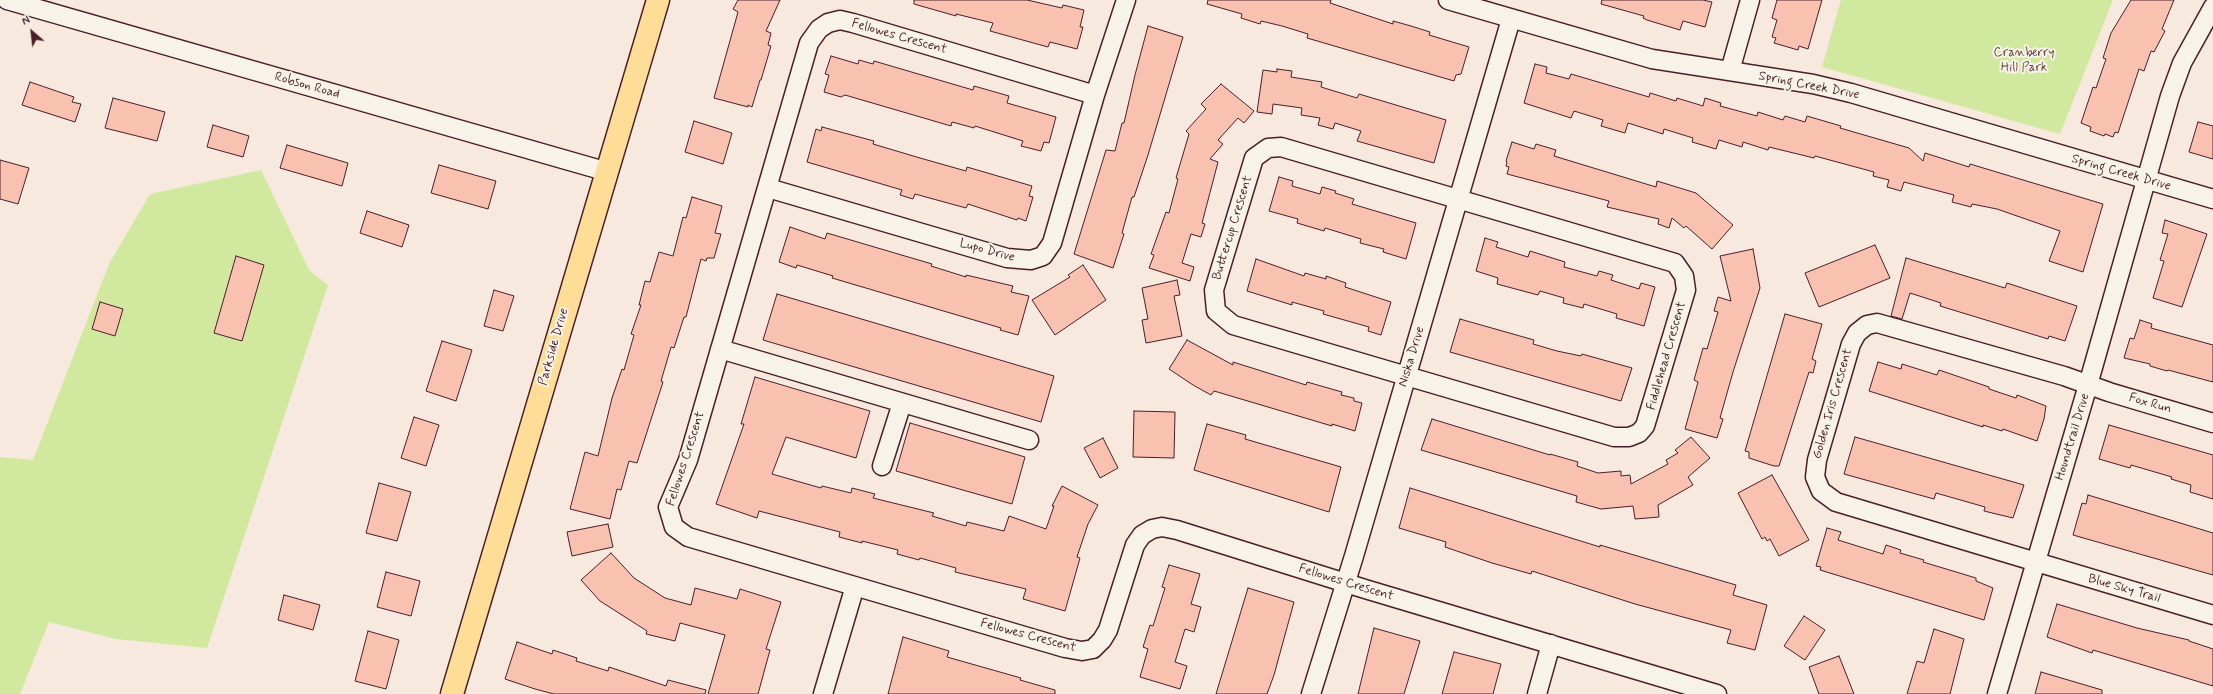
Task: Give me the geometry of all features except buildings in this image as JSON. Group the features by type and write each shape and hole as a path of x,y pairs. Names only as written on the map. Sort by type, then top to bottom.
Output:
{"main road":[{"name":"Parkside Drive","path":"452,694 594,209 608,172 658,0"}],"street":[{"name":"Robson Road","path":"7,0 608,172"},
{"name":"Lupo Drive","path":"768,188 1007,258 1031,260 1043,256 1052,243 1095,95 1126,0"},
{"name":"Spring Creek Drive","path":"1448,0 1652,59 1813,84 1851,93 2213,199"},
{"path":"1730,71 1750,0"},
{"name":"Houndtrail Drive","path":"1997,694 2088,385 2146,180 2182,62 2213,9"},
{"name":"Niska Drive","path":"1311,694 1346,583 1511,19"},
{"name":"Fellowes Crescent","path":"1095,95 840,20 828,23 813,35 809,43 688,460 668,507 674,527 688,537 1065,648 1082,651 1093,648 1102,640 1108,630 1134,545 1142,535 1152,529 1162,528 1177,530 1346,583 1717,694"},
{"name":"Buttercup Crescent","path":"1406,376 1233,325 1216,311 1214,290 1254,158 1268,148 1282,147 1459,199"},
{"name":"Fiddlehead Crescent","path":"1406,376 1618,438 1632,436 1642,430 1647,423 1686,290 1684,276 1678,266 1666,259 1459,199"},
{"name":"Golden Iris Crescent","path":"2036,562 1836,502 1820,491 1816,484 1815,472 1817,460 1851,344 1857,333 1868,325 1877,323 1889,325 2088,385"},
{"path":"720,349 1029,440"},
{"name":"Fox Run","path":"2088,385 2213,422"},
{"path":"882,466 902,403"},
{"name":"Blue Sky Trail","path":"2036,562 2213,615"},
{"path":"823,694 855,586"},
{"path":"1536,694 1551,644"}],"green space":[{"name":"Cranberry Hill Park","path":"1841,0 2113,0 2060,134 1822,67"},
{"path":"261,170 309,270 328,285 207,648 116,639 49,622 20,694 0,694 0,457 33,460 109,264 150,194"}]}
